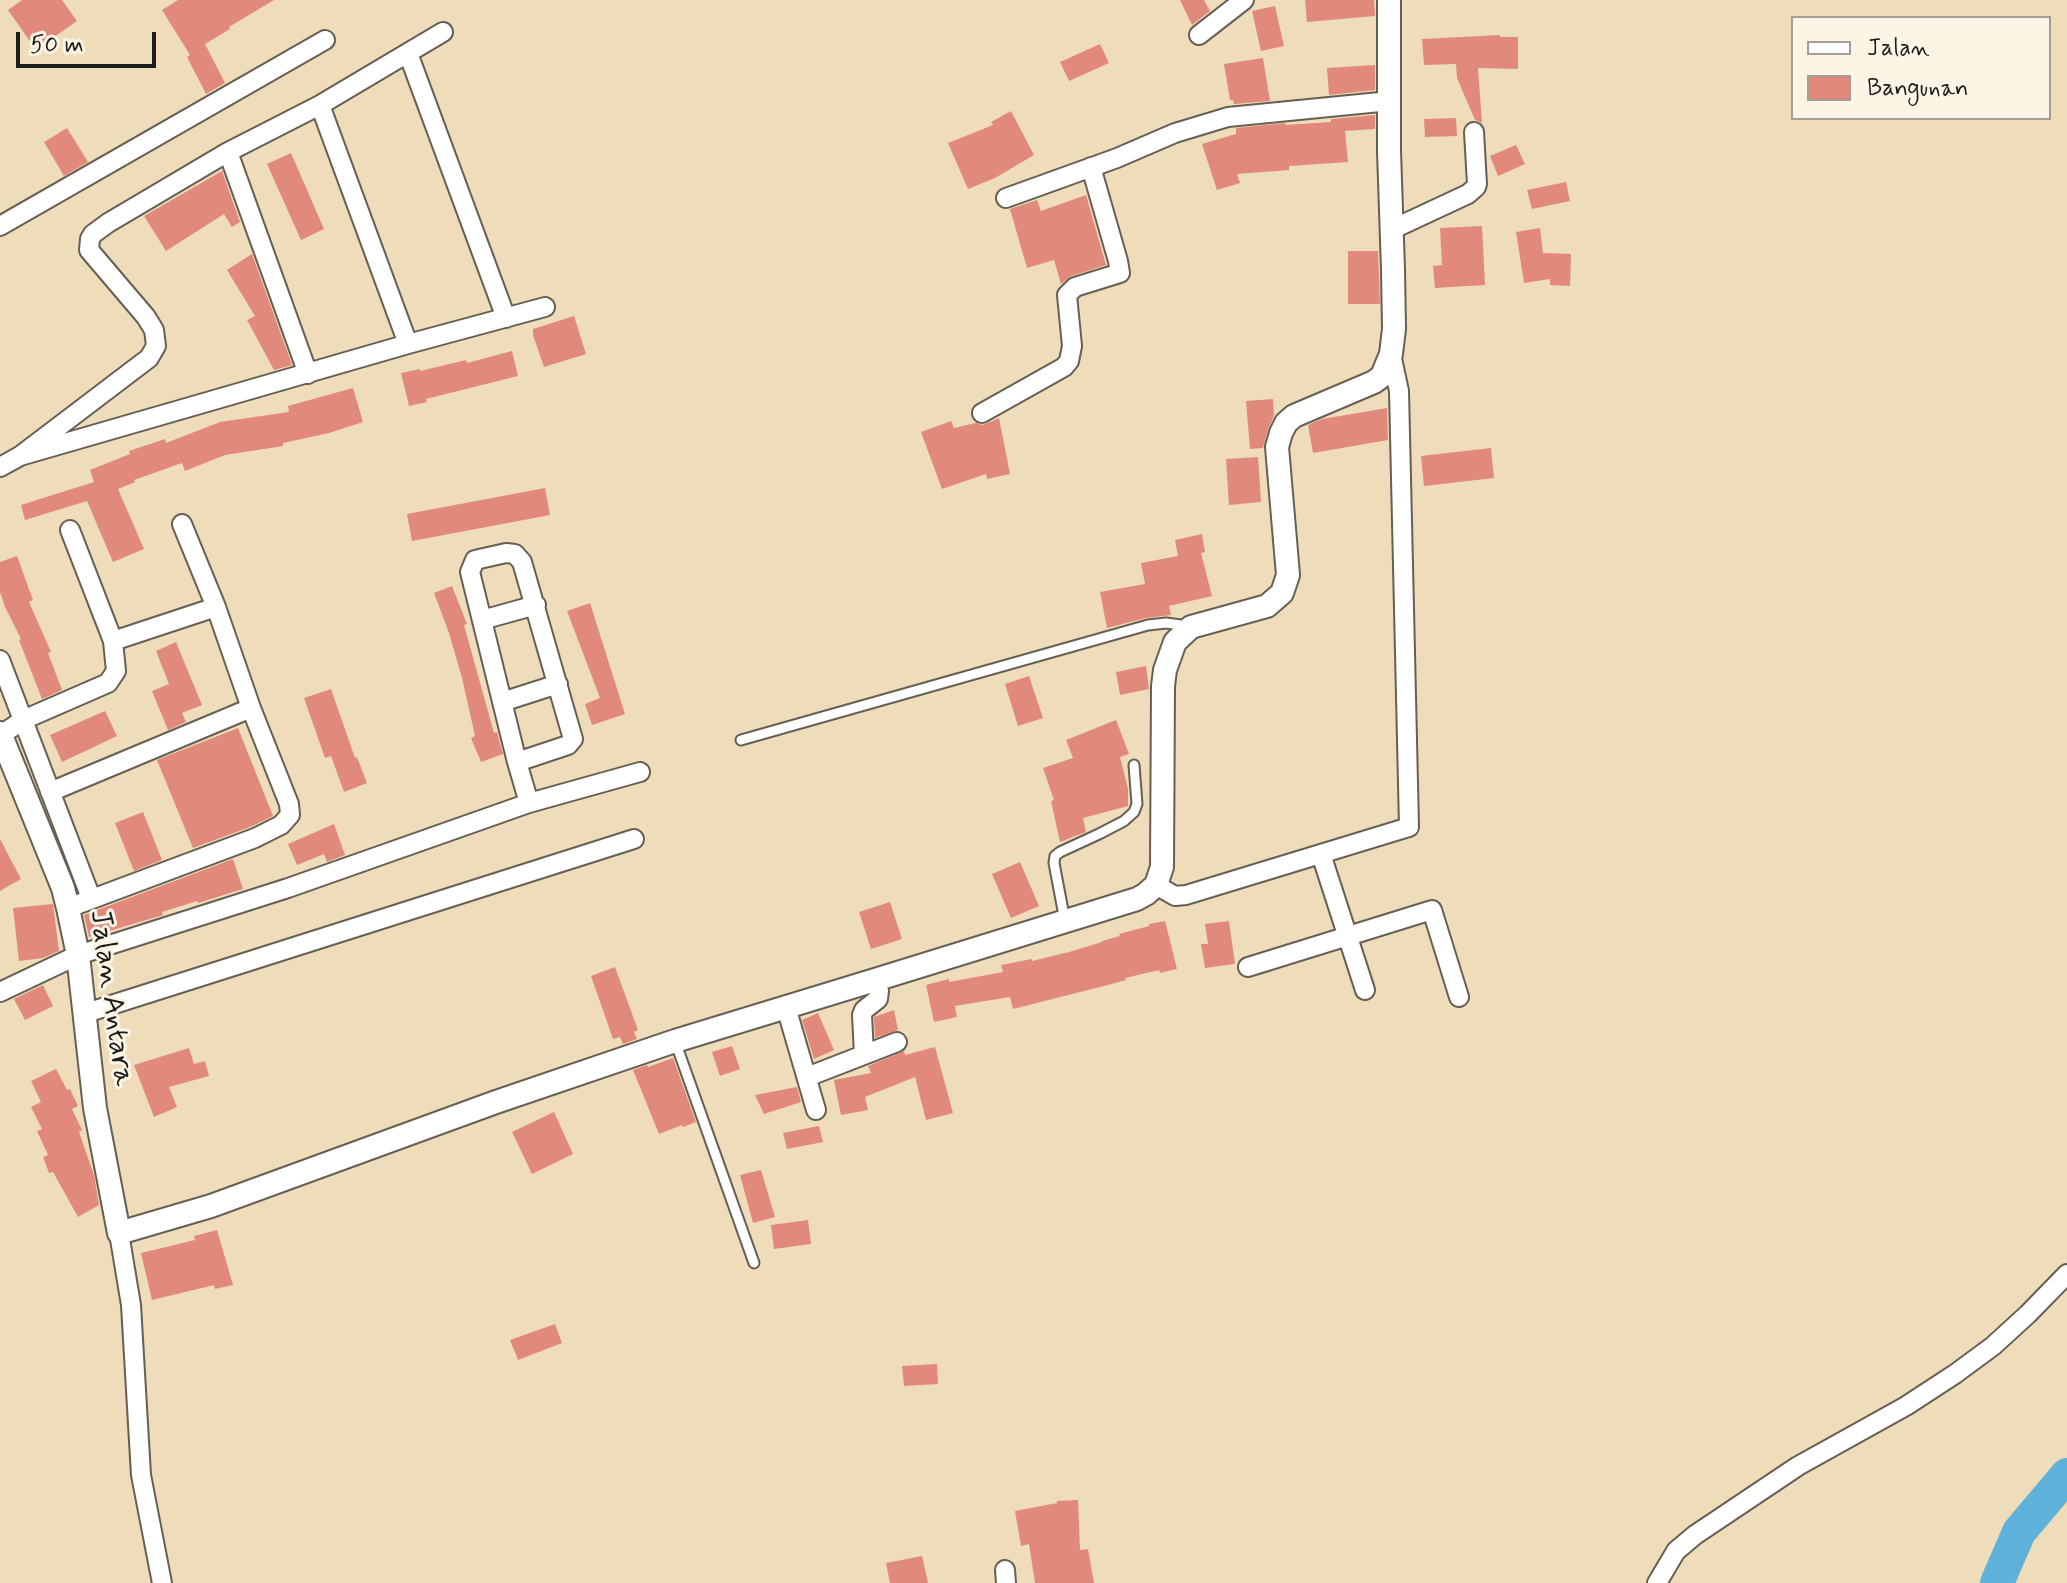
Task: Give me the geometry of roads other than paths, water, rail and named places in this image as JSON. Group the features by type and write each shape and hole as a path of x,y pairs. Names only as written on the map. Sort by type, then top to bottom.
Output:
{"street":[{"path":"1199,35 1244,0"},
{"path":"162,1583 141,1475 131,1305 119,1233 211,1206 496,1102 675,1041 1137,899 1154,889 1162,859 1162,706 1165,670 1175,642 1191,627 1267,606 1282,593 1288,575 1277,447 1281,433 1294,416 1374,382 1382,376 1391,354 1394,329 1389,0"},
{"path":"0,467 20,456 149,358 156,346 154,330 146,317 89,250 93,234 228,152 320,105 443,32"},
{"path":"0,226 325,40"},
{"path":"408,53 506,318"},
{"path":"1006,198 1117,158 1175,133 1228,117 1390,101"},
{"path":"320,105 408,344"},
{"path":"1393,229 1468,194 1476,187 1474,132"},
{"path":"228,152 308,374"},
{"path":"982,413 1064,367 1069,361 1072,346 1067,295 1075,287 1120,273 1091,167"},
{"path":"20,456 545,307"},
{"path":"1156,885 1175,896 1186,895 1409,827 1399,391 1391,354"},
{"path":"68,908 255,838 274,829 290,815 289,804 216,607 182,524"},
{"path":"0,734 23,720 108,683 116,671 113,641 70,530"},
{"path":"517,762 568,745 573,739 536,605 519,556 506,553 475,560 470,572 517,762 529,803"},
{"path":"482,620 536,605"},
{"path":"113,641 216,607"},
{"path":"0,660 91,898"},
{"path":"502,702 558,684"},
{"path":"50,792 251,708"},
{"name":"Jalan Antara","path":"0,734 63,888 68,908 86,1013 95,1108 119,1233"},
{"path":"0,992 78,955 288,888 529,803 640,772"},
{"path":"86,1013 634,839"},
{"path":"1321,854 1365,990"},
{"path":"1248,967 1432,910 1459,997"},
{"path":"864,1054 862,1012 878,999 875,980"},
{"path":"786,1007 816,1110"},
{"path":"807,1077 897,1042"},
{"path":"1657,1583 1676,1551 1695,1535 1798,1466 1906,1406 1955,1374 1993,1346 2067,1274"}],"lane":[{"path":"741,740 1148,625 1166,623 1191,627"},
{"path":"1065,921 1055,856 1124,821 1134,812 1137,804 1134,765"},
{"path":"675,1041 754,1263"}],"waterway":[{"path":"1997,1583 2019,1532 2067,1475"}]}
